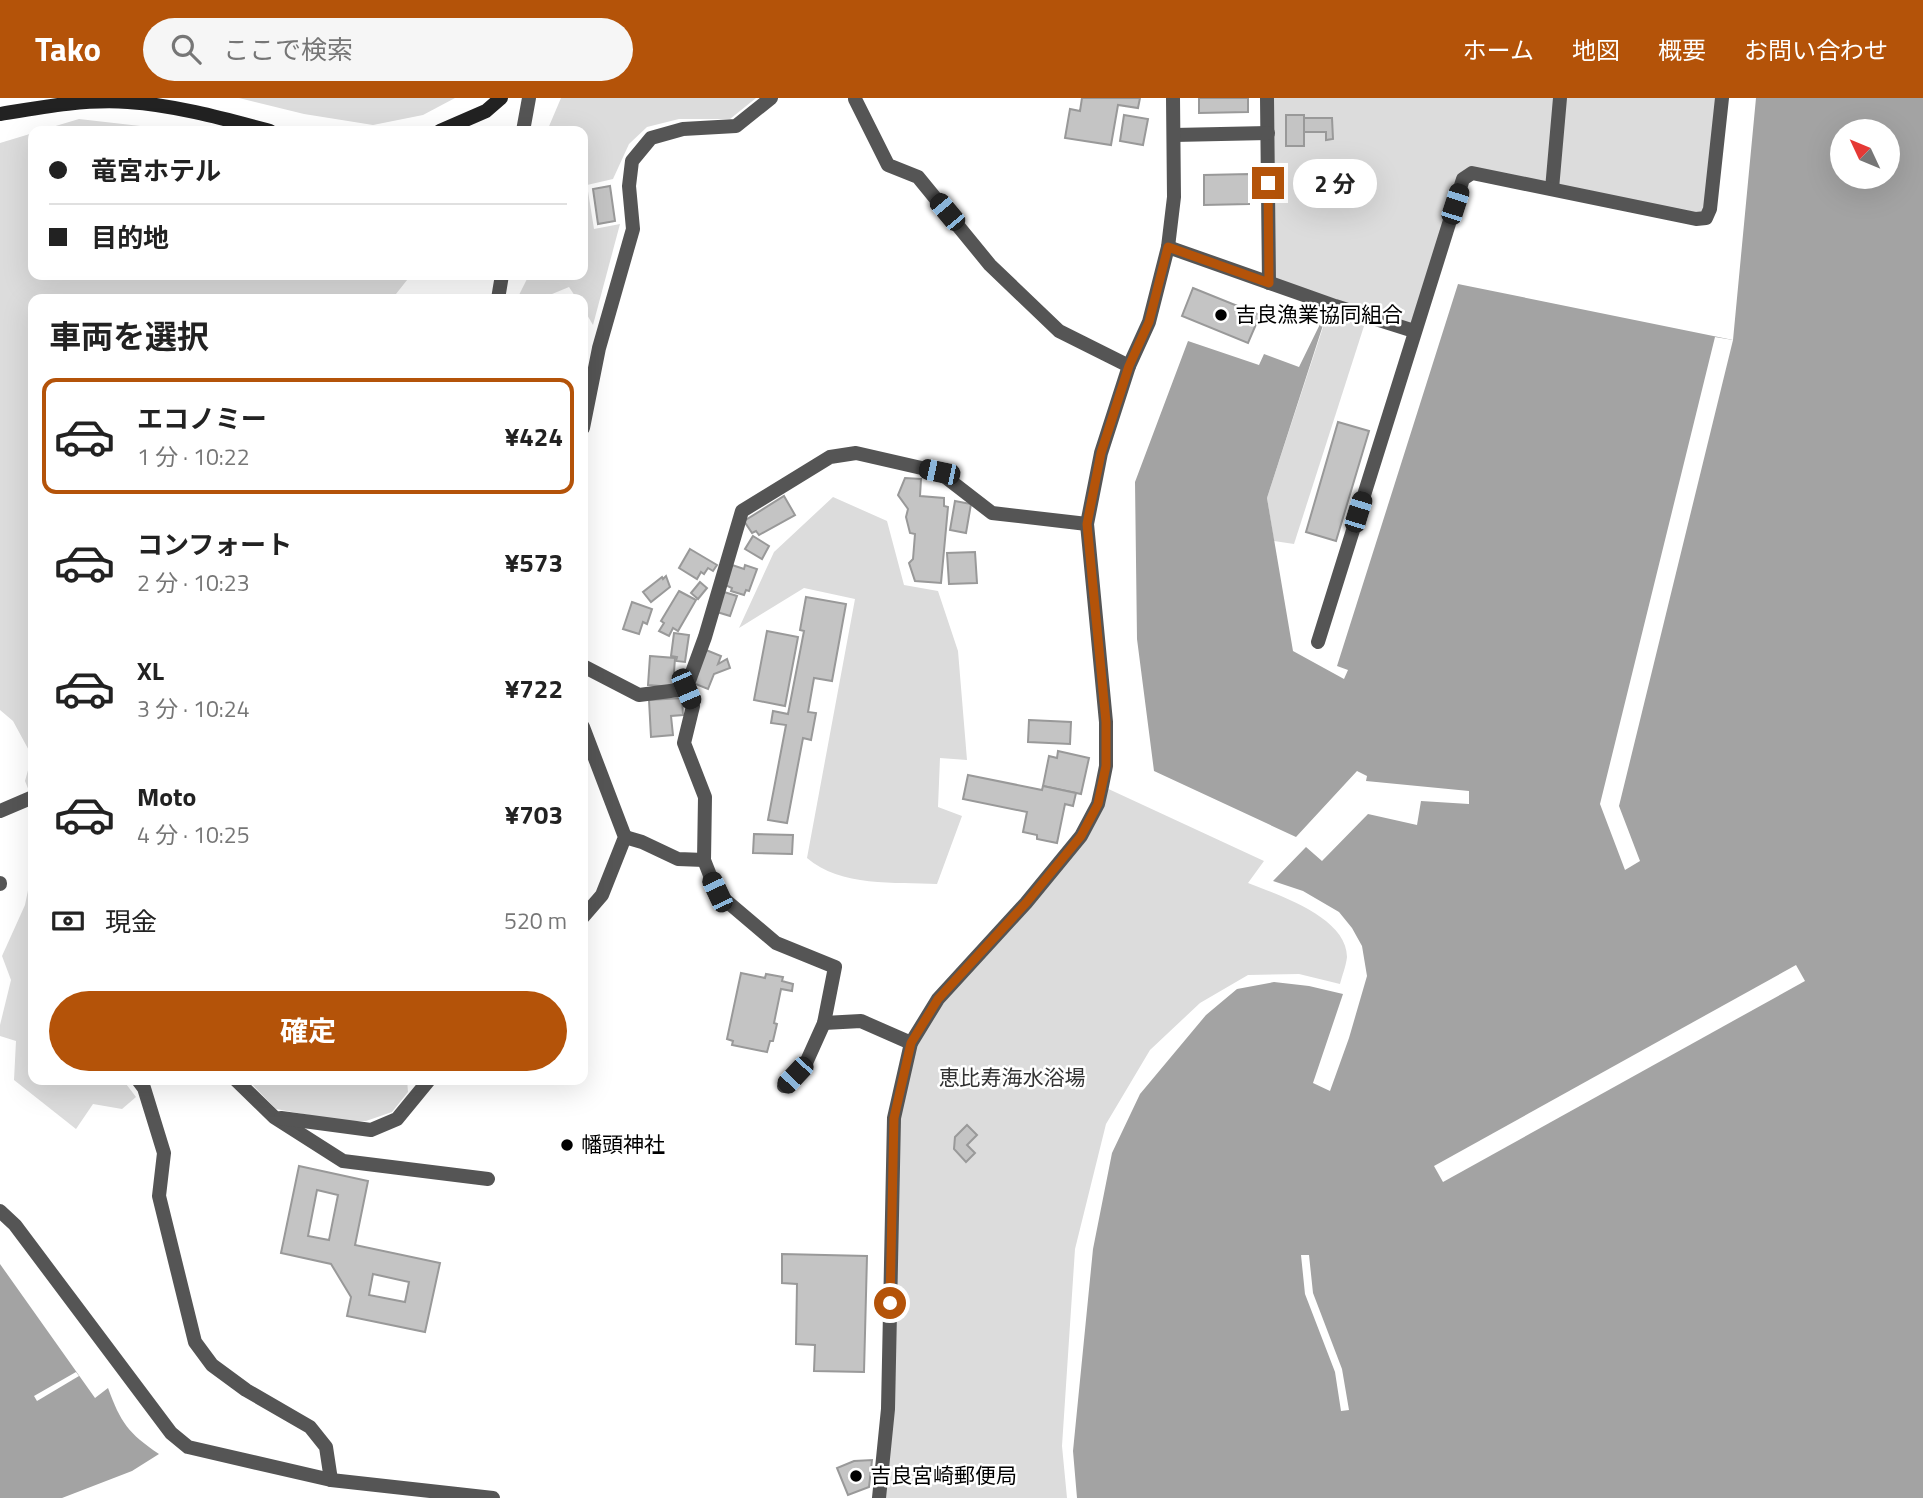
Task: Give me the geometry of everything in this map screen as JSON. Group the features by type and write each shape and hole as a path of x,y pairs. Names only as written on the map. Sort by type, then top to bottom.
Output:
{"main road":[{"path":"452,126 486,111 501,98"},
{"path":"0,114 65,103 128,102 215,116 252,126"}],"street":[{"path":"524,126 529,98"},
{"path":"588,403 599,348 633,229 629,186 632,161 651,138 683,129 736,126 771,98"},
{"path":"879,1498 888,1409 894,1118 911,1043 938,999 1026,903 1081,836 1098,804 1106,766 1106,722 1087,524 1101,453 1129,366 1149,322 1168,247 1174,197 1173,98"},
{"path":"1267,98 1269,283"},
{"path":"1552,189 1560,98"},
{"path":"1318,642 1463,179 1472,173 1696,219 1706,218 1710,209 1722,98"},
{"path":"855,99 888,165 918,177 990,265 1059,331 1129,366"},
{"path":"1174,135 1268,133"},
{"path":"1168,247 1414,331"},
{"path":"784,1086 806,1063 824,1023 835,967 776,943 717,892 704,860 705,797 684,743 693,706 686,689 705,637 742,511 830,457 856,453 939,472 992,513 1087,524"},
{"path":"588,669 639,695 686,689"},
{"path":"588,740 625,837 602,895 588,911"},
{"path":"0,811 28,799"},
{"path":"625,837 678,859 704,860"},
{"path":"824,1023 861,1021 911,1043"},
{"path":"142,1085 164,1153 159,1196 195,1342 212,1365 246,1390 310,1427 326,1447 331,1480"},
{"path":"241,1085 274,1117 343,1161 488,1179"},
{"path":"274,1117 370,1130 397,1119 425,1085"},
{"path":"0,1211 15,1225 171,1433 188,1447 331,1480 493,1498"}],"green space":[{"path":"239,98 455,98 423,115 373,125 304,114"},
{"path":"561,98 756,98 730,119 679,119 647,127 629,144 613,179 588,185 588,126 549,126"},
{"path":"1267,98 1722,98 1706,218 1472,173 1414,331 1269,283"},
{"path":"79,119 140,126 56,126"},
{"path":"28,135 28,280 407,280 396,294 28,294 28,749 13,721 0,710 0,143"},
{"path":"588,191 594,229 620,224 593,325 588,316 588,294 574,294 569,287 552,294 520,294 526,280 588,280"},
{"path":"1327,315 1364,326 1294,544 1274,541 1267,498"},
{"path":"833,497 887,521 904,585 938,591 958,651 967,760 940,758 938,807 962,816 937,884 887,883 852,878 835,874 807,858 855,599 804,588 739,628 774,552"},
{"name":"恵比寿海水浴場","path":"1102,786 1264,861 1248,883 1309,909 1336,930 1344,943 1347,957 1340,984 1299,974 1248,975 1200,1003 1150,1050 1106,1124 1075,1249 1062,1446 1067,1498 882,1498 894,1118 911,1043 1081,836"},
{"path":"28,890 28,1085 127,1085 136,1097 122,1109 93,1104 76,1129 14,1080 16,1041 0,1036 0,1025 11,980 2,956 25,905"},
{"path":"253,1085 407,1085 408,1092 392,1112 366,1121 341,1121 276,1109"}],"shaded area":[{"path":"1756,98 1923,98 1923,1498 1077,1498 1073,1451 1093,1249 1112,1153 1140,1094 1206,1015 1237,989 1274,982 1343,994 1313,1083 1330,1091 1367,976 1362,946 1339,912 1303,891 1273,881 1306,847 1322,861 1368,814 1417,825 1421,801 1469,804 1469,791 1366,781 1367,776 1357,771 1296,837 1154,771 1137,639 1135,482 1188,341 1259,365 1264,354 1299,367 1322,320 1324,322 1267,498 1293,651 1344,679 1348,670 1337,666 1458,284 1733,340"},
{"path":"0,1264 95,1398 108,1388 127,1426 159,1454 132,1471 62,1498 0,1498"}],"pier":[{"path":"1715,337 1733,340 1619,806 1640,861 1625,870 1600,804"},
{"path":"1796,965 1805,981 1443,1182 1434,1166"},
{"path":"1301,1255 1309,1255 1313,1293 1342,1369 1349,1410 1341,1411 1335,1372 1305,1294"},
{"path":"76,1372 79,1376 37,1401 34,1396"}],"building":[{"path":"1082,98 1140,98 1138,108 1118,105 1111,145 1065,138 1070,109 1080,111"},
{"path":"1199,98 1248,98 1248,112 1199,113"},
{"path":"1124,115 1148,119 1143,145 1120,141"},
{"path":"1286,115 1304,115 1304,146 1286,146"},
{"path":"1304,118 1332,118 1333,139 1326,140 1326,132 1304,132"},
{"path":"1249,174 1249,204 1204,205 1204,175"},
{"path":"610,186 615,221 598,224 593,189"},
{"name":"吉良漁業協同組合","path":"1193,288 1260,315 1248,343 1182,316"},
{"path":"1338,422 1369,431 1336,541 1306,532"},
{"path":"905,478 921,479 920,496 944,498 944,506 948,507 941,583 915,581 909,563 913,559 915,534 910,533 906,517 908,509 898,495"},
{"path":"784,496 795,515 759,535 756,531 752,533 744,521"},
{"path":"955,501 971,504 966,533 950,530"},
{"path":"753,536 769,546 762,559 745,549"},
{"path":"690,549 717,565 713,571 708,568 704,574 701,572 697,579 679,568"},
{"path":"975,552 977,583 949,584 947,553"},
{"path":"732,565 757,569 749,591 746,590 744,595 731,591 732,588 725,585"},
{"path":"666,576 670,587 651,602 643,592"},
{"path":"700,582 707,588 698,599 691,593"},
{"path":"679,591 696,600 678,631 673,628 669,636 659,631 664,623 661,621"},
{"path":"724,592 737,596 730,616 717,612"},
{"path":"806,597 846,604 832,681 814,678 808,712 816,713 811,740 803,738 787,823 768,820 786,725 771,723 773,711 788,714 804,631 800,630"},
{"path":"632,602 652,609 647,624 643,622 639,634 623,629"},
{"path":"767,631 798,637 785,706 754,700"},
{"path":"674,633 689,635 685,662 676,661 677,657 671,656"},
{"path":"706,650 721,656 718,664 727,659 730,668 714,674 708,689 693,683"},
{"path":"650,656 675,658 673,687 648,685"},
{"path":"682,698 683,715 671,716 673,735 651,737 649,700"},
{"path":"1029,720 1071,722 1070,744 1028,742"},
{"path":"1058,751 1089,758 1081,794 1043,786 1049,756 1057,758"},
{"path":"968,775 1042,790 1043,786 1076,793 1073,806 1065,804 1057,843 1037,839 1037,835 1023,832 1027,812 963,799"},
{"path":"754,834 793,835 792,854 753,853"},
{"path":"741,973 765,978 766,974 783,977 782,981 793,984 792,991 781,989 774,1023 777,1024 767,1052 732,1045 733,1041 727,1039"},
{"path":"967,1125 977,1135 967,1145 975,1153 966,1162 954,1149 955,1137"},
{"path":"299,1166 368,1181 355,1245 440,1263 425,1332 347,1316 351,1297 331,1264 281,1253","holes":["317,1190 338,1195 329,1240 308,1236","373,1274 409,1282 405,1302 369,1295"]},
{"path":"782,1254 867,1256 864,1372 814,1371 815,1345 796,1344 797,1284 782,1283"},
{"path":"872,1460 869,1487 848,1495 837,1468 854,1461"}],"place":[{"name":"吉良漁業協同組合","path":"1221,315"},
{"name":"幡頭神社","path":"567,1145"},
{"name":"吉良宮崎郵便局","path":"856,1476"}],"route":[{"path":"890,1303 894,1118 911,1043 938,999 1026,903 1081,836 1098,804 1106,766 1106,722 1087,524 1101,453 1129,366 1149,322 1168,247 1269,283 1268,183"}]}
